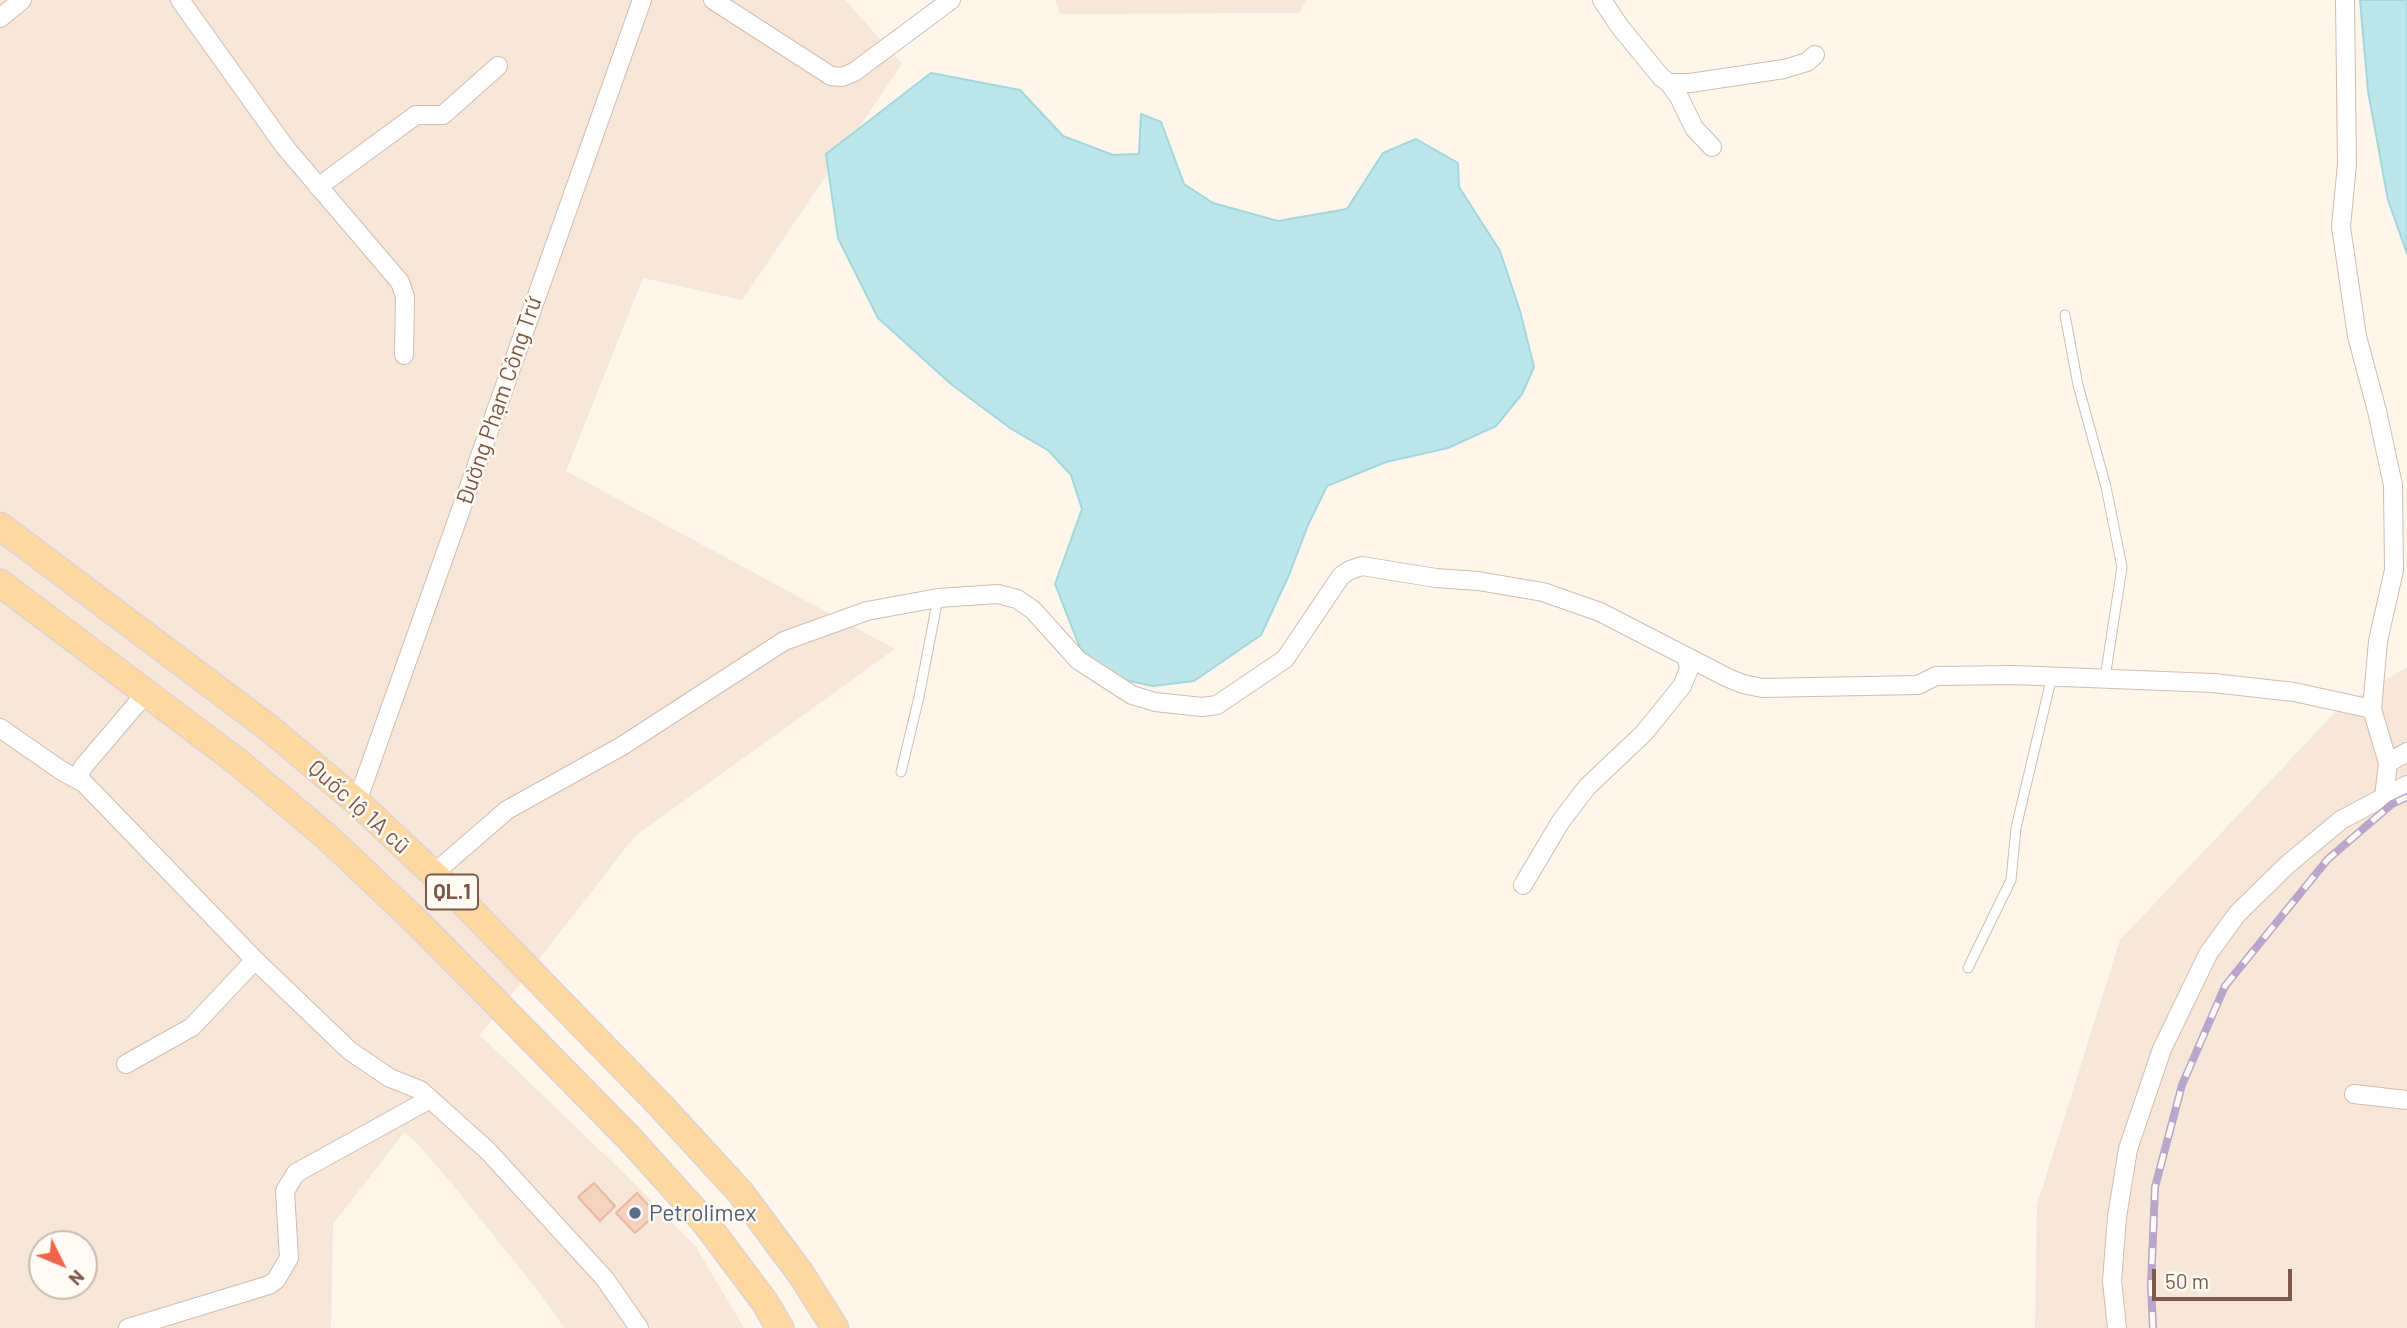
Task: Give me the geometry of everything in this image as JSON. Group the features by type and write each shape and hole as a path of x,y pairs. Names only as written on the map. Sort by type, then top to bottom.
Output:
{"main road":[{"name":"Quốc lộ 1A cũ","path":"0,526 269,728 357,802 433,874 661,1106 740,1192 801,1274 835,1328"},
{"name":"Quốc lộ 1A cũ","path":"0,583 239,763 327,837 421,926 629,1138 704,1221 764,1301 780,1328"},
{"path":"327,837 357,802"}],"street":[{"path":"0,18 22,0"},
{"path":"180,0 285,147 400,282 405,297 404,355"},
{"name":"Đường Phạm Công Trứ","path":"357,802 642,0"},
{"path":"713,0 831,76 842,77 854,72 951,0"},
{"path":"1602,0 1619,27 1661,78 1669,83 1694,128 1712,148"},
{"path":"2345,0 2347,164 2341,227 2357,336 2393,485 2394,570 2378,641 2372,709 2388,763 2384,797"},
{"path":"1669,83 1689,83 1784,69 1807,62 1815,55"},
{"path":"318,187 416,115 443,115 498,66"},
{"path":"433,874 507,810 622,746 784,641 867,611 938,598 998,594 1017,599 1033,610 1078,660 1132,695 1155,702 1202,707 1217,705 1285,659 1341,576 1350,569 1362,566 1543,592 1600,612 1736,681 1762,688 1918,685 1936,676 2052,676 2213,683 2294,692 2372,709"},
{"path":"1523,885 1562,821 1587,787 1644,733 1682,686 1689,669 1687,657"},
{"path":"78,778 83,767 146,693"},
{"path":"0,728 62,771 78,778 255,960 350,1051 390,1078 420,1090 488,1151 606,1279 639,1328"},
{"path":"2388,763 2407,752"},
{"path":"2117,1328 2112,1281 2127,1149 2162,1049 2208,954 2237,914 2287,865 2342,820 2407,785"},
{"path":"126,1064 192,1027 255,960"},
{"path":"2354,1094 2407,1100"},
{"path":"128,1328 269,1285 276,1280 289,1258 285,1191 296,1173 430,1099"}],"lane":[{"path":"2064,315 2078,385 2106,487 2122,568 2105,678"},
{"path":"901,772 938,598"},
{"path":"1968,968 2011,880 2016,828 2052,676"}],"shaded area":[{"path":"0,0 845,0 902,64 742,300 643,278 566,471 895,649 635,836 480,1035 627,1176 696,1247 744,1328 564,1328 539,1292 448,1179 414,1140 404,1133 333,1224 331,1328 0,1328"},
{"path":"1055,0 1307,0 1299,13 1060,14"},
{"path":"2407,667 2407,1328 2035,1328 2037,1205 2120,940 2340,707"}],"water":[{"path":"2360,0 2407,0 2407,254 2388,200 2368,91"},
{"path":"931,73 1020,90 1063,136 1113,155 1139,154 1141,114 1161,122 1184,184 1213,203 1278,221 1347,209 1383,153 1416,139 1458,163 1459,187 1500,251 1520,311 1534,367 1522,394 1496,426 1448,448 1386,462 1327,486 1261,635 1194,681 1153,686 1106,676 1080,648 1055,584 1082,509 1071,475 1049,451 1010,428 951,384 878,318 838,238 826,154"}],"building":[{"path":"594,1183 615,1206 600,1221 578,1197"},
{"path":"637,1193 656,1214 635,1233 616,1213"}],"railway":[{"path":"2153,1328 2151,1285 2155,1187 2182,1085 2225,986 2328,859 2392,804 2407,797"}],"place":[{"name":"Petrolimex","path":"635,1213"}]}
